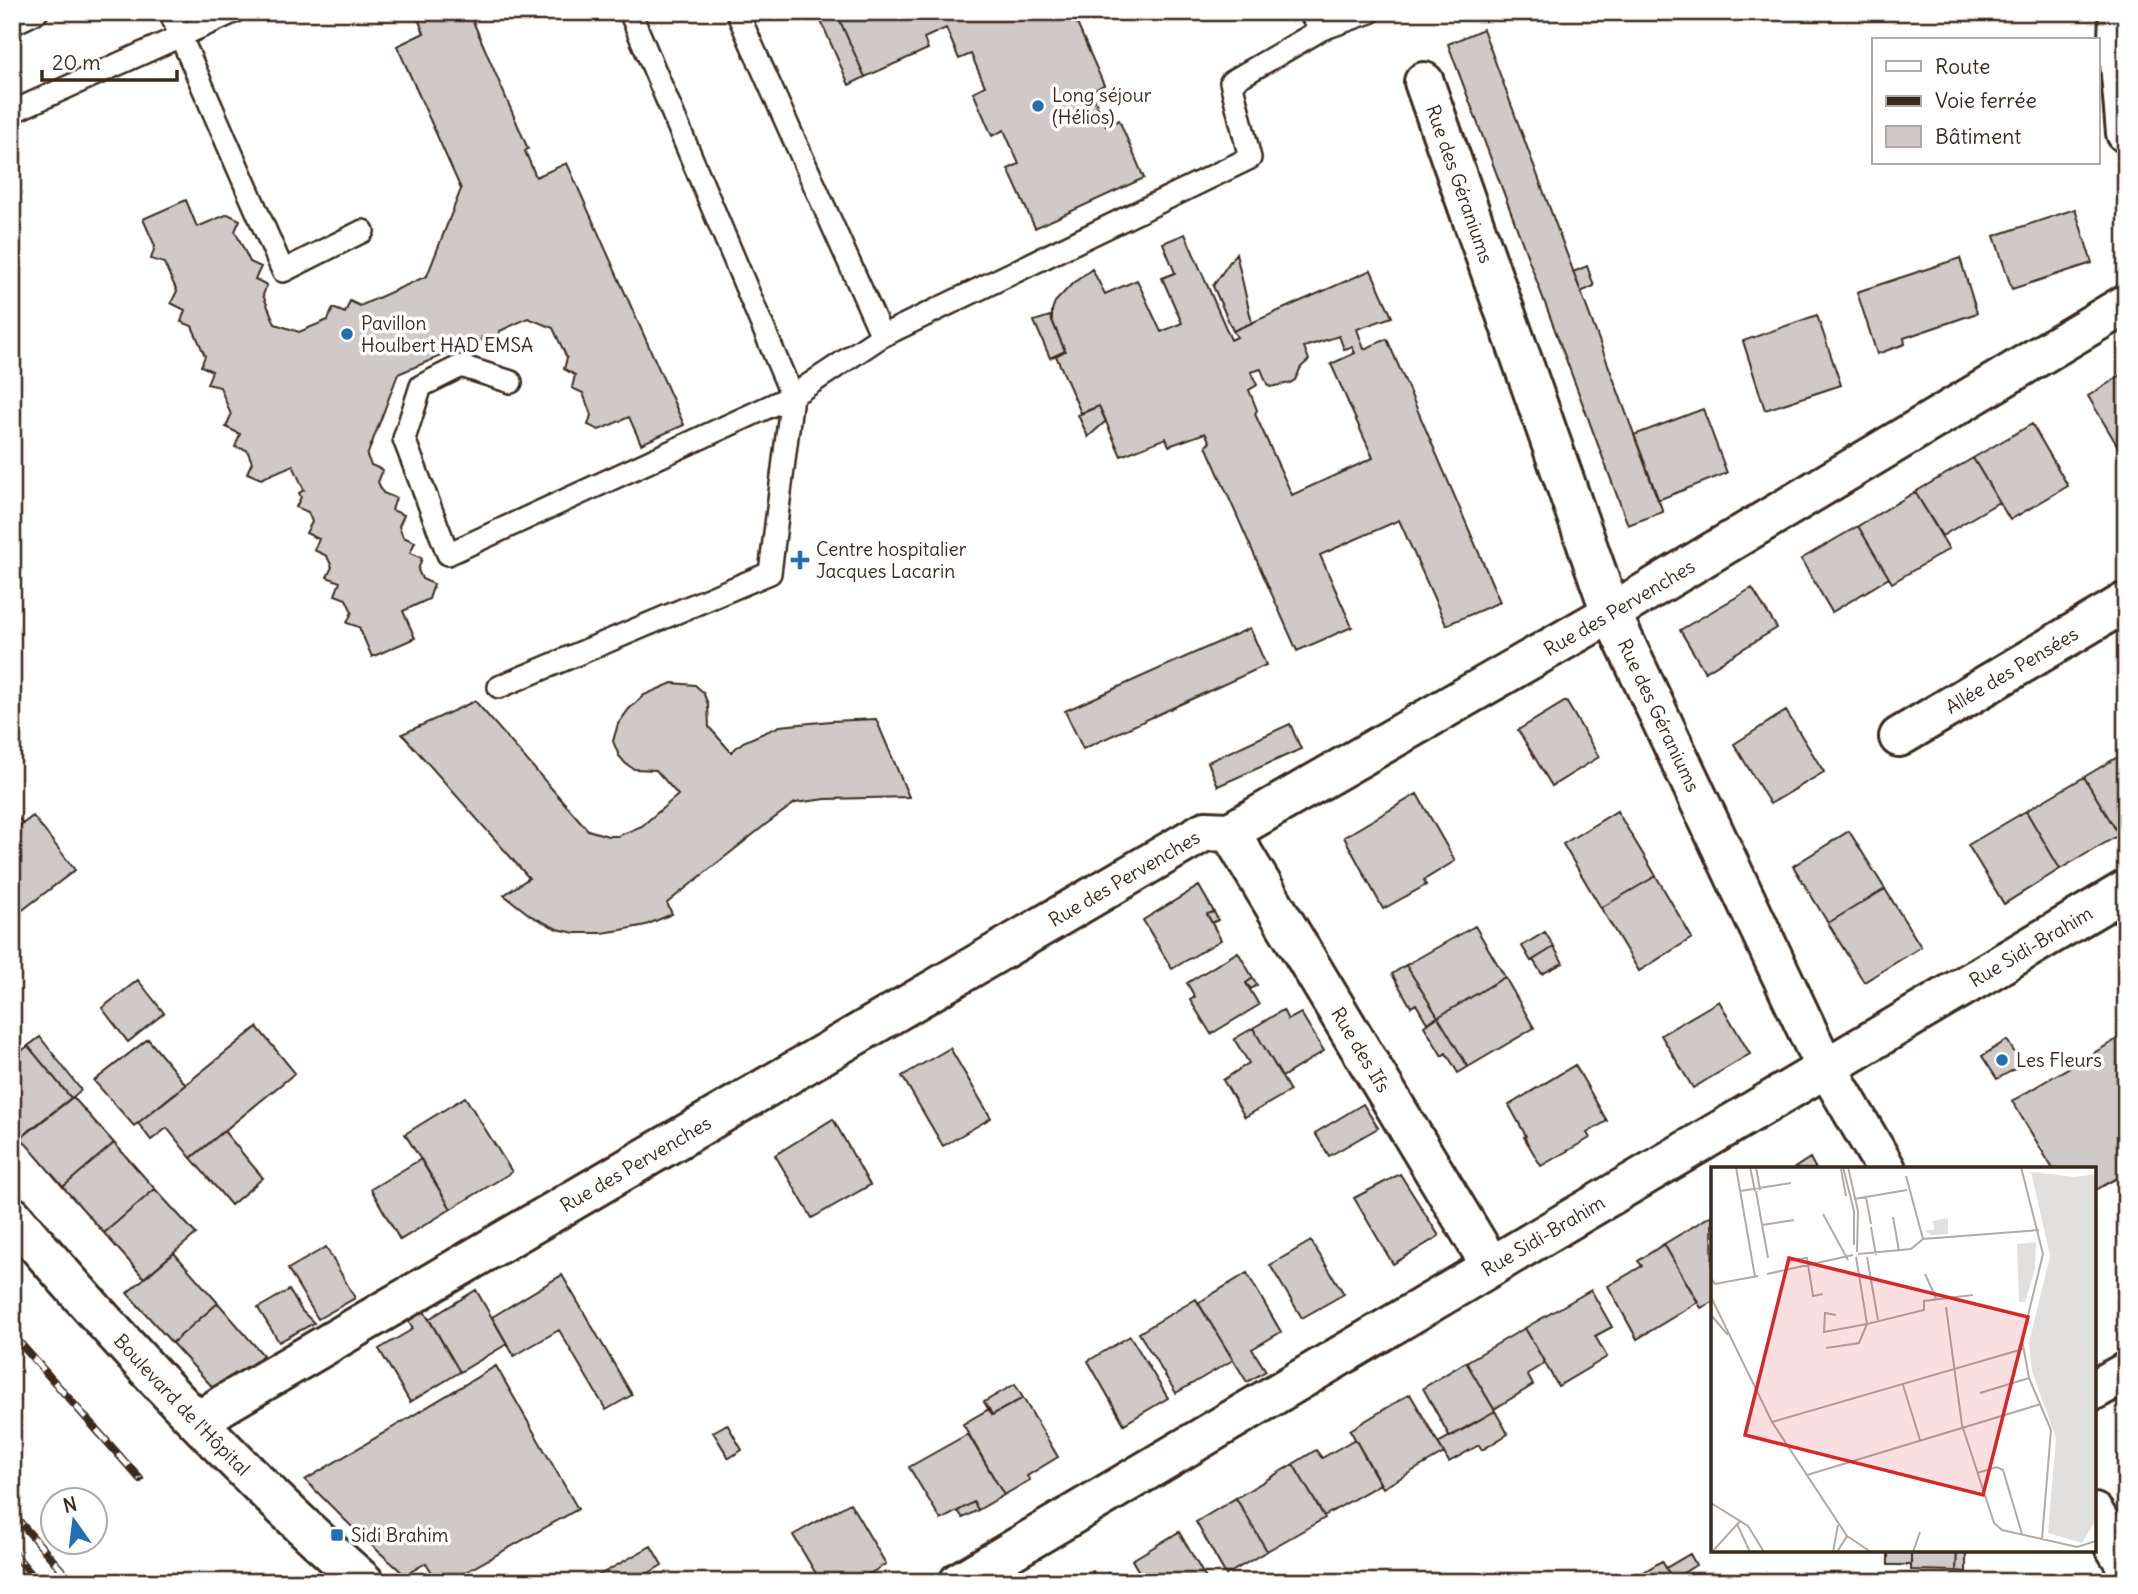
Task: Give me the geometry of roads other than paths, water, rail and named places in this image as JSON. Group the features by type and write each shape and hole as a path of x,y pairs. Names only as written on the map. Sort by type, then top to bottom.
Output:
{"street":[{"path":"2119,12 2118,40 2126,134"},
{"name":"Rue des Géraniums","path":"1424,82 1611,613 1825,1068 1885,1167"},
{"name":"Rue des Pervenches","path":"198,1422 1205,831 1230,832 1611,613 2126,304"},
{"name":"Allée des Pensées","path":"1899,737 2126,602"},
{"name":"Rue des Ifs","path":"1230,832 1491,1266"},
{"name":"Rue Sidi-Brahim","path":"959,1582 2126,890"},
{"name":"Boulevard de l'Hôpital","path":"12,1216 198,1422 364,1582"},
{"path":"2096,1389 2126,1372"},
{"path":"2096,1516 2126,1564"}],"lane":[{"path":"12,24 37,12"},
{"path":"170,12 283,271 363,231"},
{"path":"12,112 234,12"},
{"path":"499,687 770,573 792,396 630,12"},
{"path":"737,12 882,336"},
{"path":"510,382 461,366 421,386 404,439 448,554 792,396 882,336 1250,158 1231,82 1316,21 1370,12"}],"railway":[{"path":"12,1334 140,1479"},
{"path":"12,1513 72,1582"},
{"path":"12,1551 38,1582"}],"place":[{"name":"Long séjour (Hélios)","path":"1038,106"},
{"name":"Pavillon Houlbert HAD EMSA","path":"347,334"},
{"name":"Centre hospitalier Jacques Lacarin","path":"800,560"},
{"name":"Les Fleurs","path":"2002,1060"},
{"name":"Sidi Brahim","path":"337,1535"}]}
